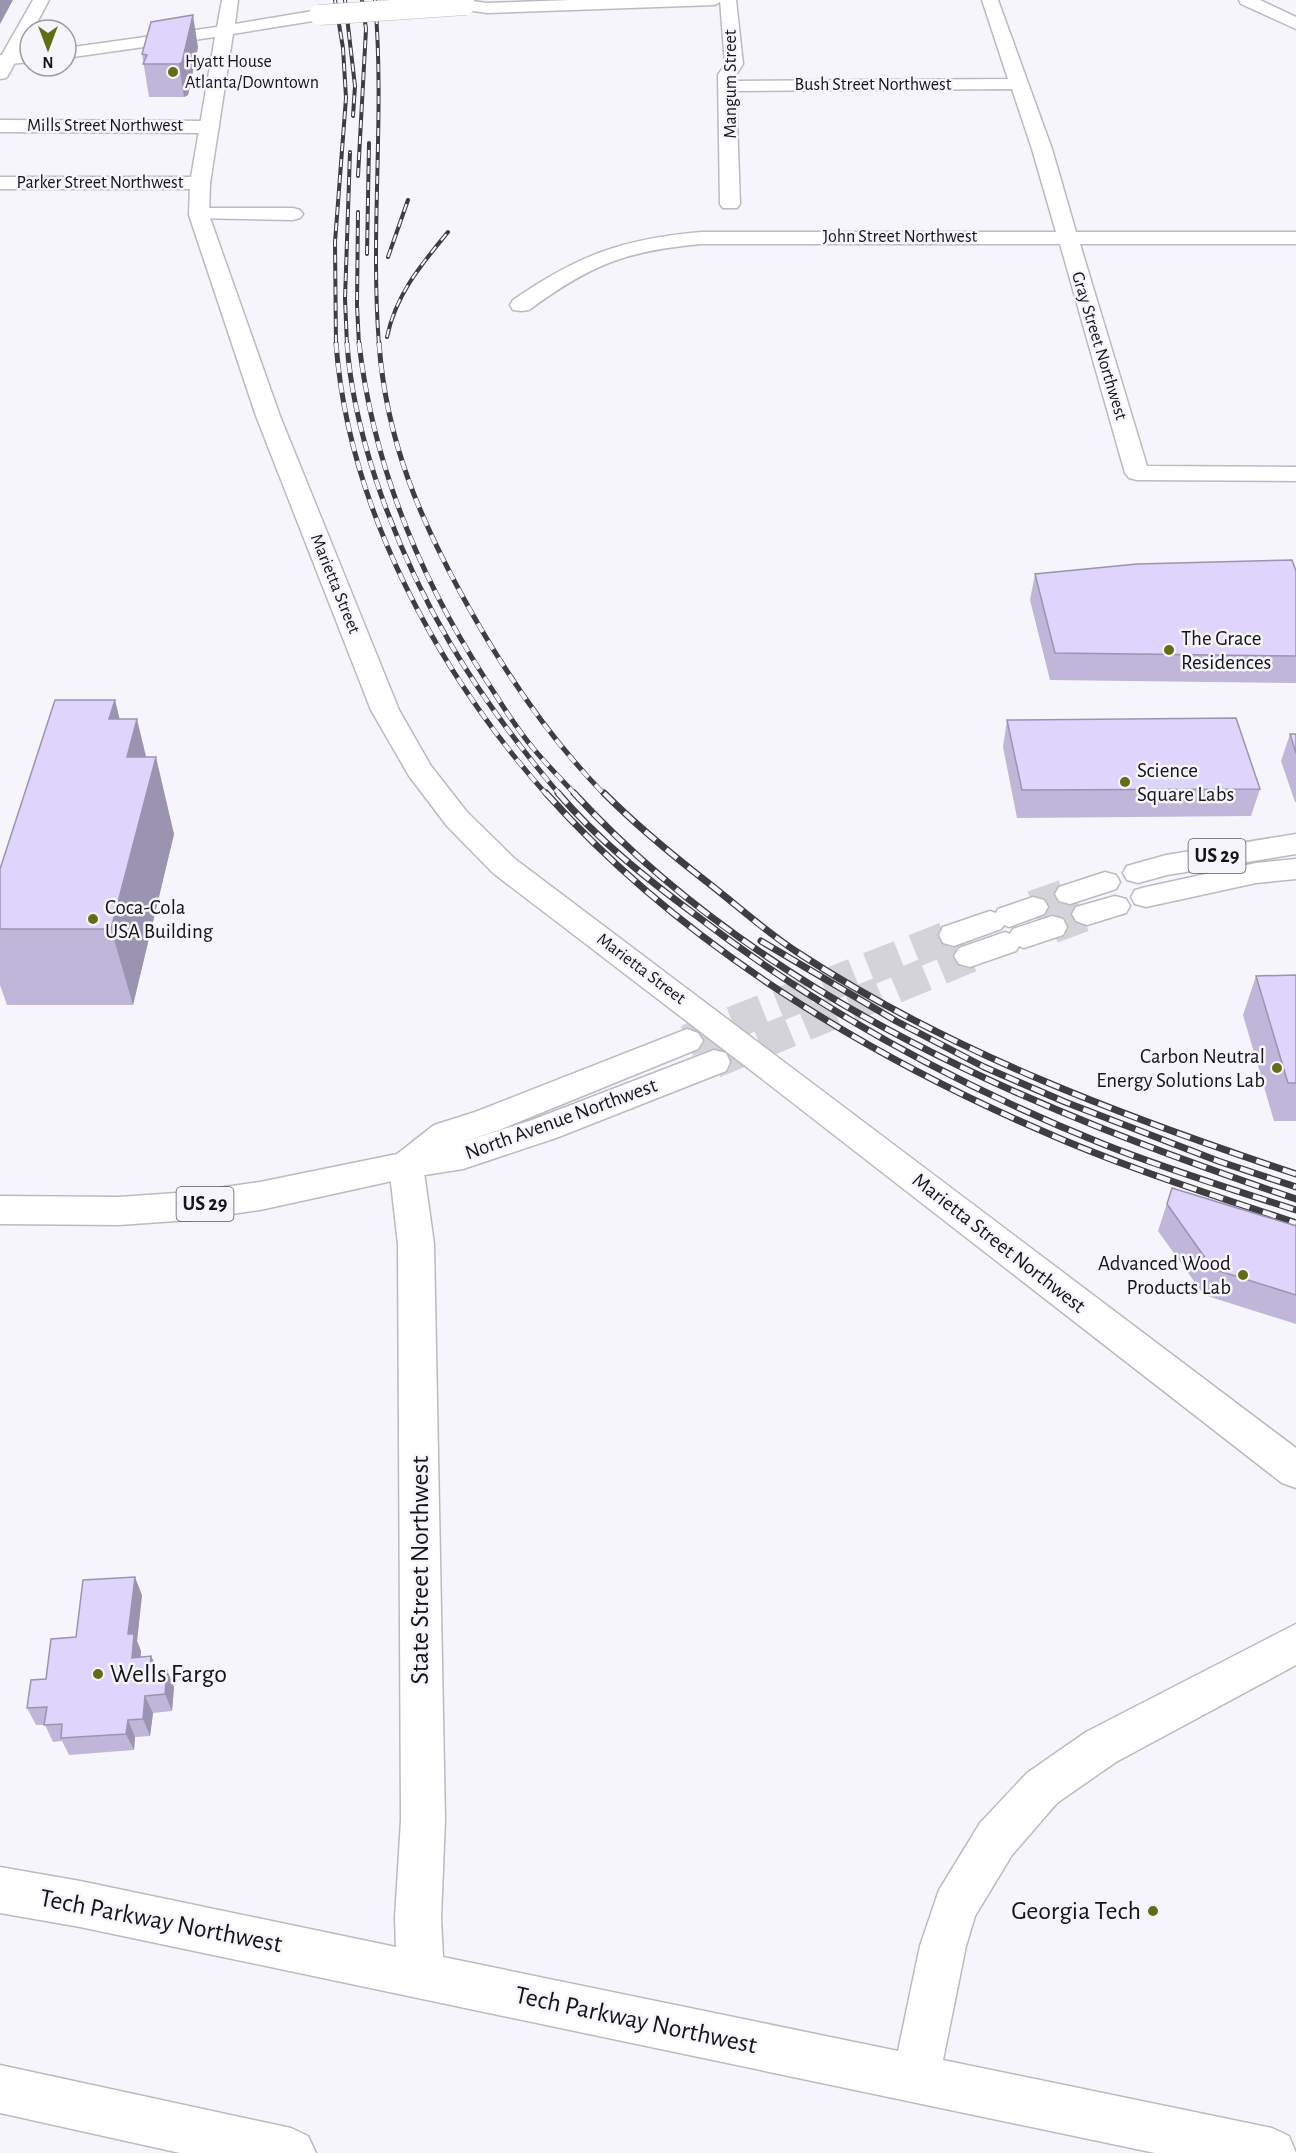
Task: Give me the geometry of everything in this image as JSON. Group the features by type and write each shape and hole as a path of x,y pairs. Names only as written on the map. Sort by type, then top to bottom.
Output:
{"main road":[{"path":"0,75 3,58 41,0"},
{"path":"225,30 230,0"},
{"path":"78,51 319,15 510,0"},
{"path":"465,5 487,8 715,0"},
{"name":"Mangum Street","path":"728,0 734,64 727,75 730,204"},
{"name":"Gray Street Northwest","path":"990,0 1018,84 1070,224 1137,473 1296,474"},
{"path":"1247,0 1296,24"},
{"name":"Marietta Street","path":"225,30 200,183 199,214 268,416 386,710 418,770 457,819 504,866 695,1028"},
{"path":"3,58 18,57"},
{"name":"Bush Street Northwest","path":"728,86 1018,84"},
{"name":"Mills Street Northwest","path":"0,126 210,127"},
{"name":"Parker Street Northwest","path":"0,183 200,183"},
{"path":"199,214 293,214"},
{"path":"1209,219 1296,219"},
{"name":"John Street Northwest","path":"521,305 563,274 582,264 633,246 665,240 1070,224 1296,238"},
{"name":"US 29","path":"1296,844 1166,865 1142,885 1296,869"},
{"path":"962,946 1019,925"},
{"name":"North Avenue Northwest","path":"406,1165 446,1134 487,1121 695,1028"},
{"name":"Marietta Street Northwest","path":"695,1028 1296,1471"},
{"name":"North Avenue Northwest","path":"0,1210 119,1211 190,1206 272,1194 406,1165 463,1156 544,1129 714,1062"},
{"name":"State Street Northwest","path":"406,1165 413,1209 416,1256 423,1820 418,1918 422,1975"},
{"path":"916,2077 942,1946 955,1906 996,1839 1042,1788 1101,1747 1296,1643"},
{"name":"Tech Parkway Northwest","path":"0,1890 103,1908 1272,2153"},
{"path":"0,2089 291,2153"}],"building":[{"path":"193,15 182,62 179,64 143,64 147,55 142,54 151,22"},
{"name":"The Grace Residences","path":"1292,560 1296,571 1296,656 1055,653 1035,574 1137,564"},
{"path":"55,700 115,700 109,719 137,719 127,757 156,757 111,929 0,929 0,869"},
{"path":"1236,718 1260,789 1022,790 1007,720"},
{"path":"1290,734 1296,734 1296,753"},
{"path":"1296,975 1296,1083 1288,1083 1256,976"},
{"path":"1172,1188 1296,1226 1296,1295 1213,1269 1167,1204"},
{"name":"Wells Fargo","path":"135,1577 128,1634 134,1634 132,1658 151,1656 150,1671 167,1670 165,1694 145,1696 143,1719 128,1720 126,1734 61,1738 62,1724 44,1725 47,1707 27,1708 31,1680 46,1679 51,1639 76,1637 83,1580"}],"tunnel":[{"path":"1033,907 1070,894"},
{"path":"1052,927 1087,914"},
{"path":"687,1041 954,935"},
{"path":"714,1062 970,956"}],"railway":[{"path":"335,0 343,48 346,98 335,242 336,345"},
{"path":"345,0 355,86 353,116"},
{"path":"358,176 366,29 362,0"},
{"path":"375,0 379,86 376,259 379,345"},
{"path":"367,254 369,143"},
{"path":"347,345 345,299 350,152"},
{"path":"388,257 408,200"},
{"path":"358,212 359,345"},
{"path":"387,337 391,321 403,294 419,268 448,232"},
{"path":"336,343 344,405 359,466 379,526 405,585 436,642 470,696 507,747 547,795"},
{"path":"347,343 353,394 365,444 391,522 409,565 429,606 475,684 501,721 560,795"},
{"path":"359,343 375,433 388,476 403,519 440,601 508,715 538,754 575,794"},
{"path":"379,343 389,414 398,448 421,512 436,544 469,608 514,682 566,752 605,795"},
{"path":"546,793 597,846 653,897 712,944 839,1028 905,1065 1040,1130 1167,1180 1296,1223"},
{"path":"558,793 607,843 678,902 792,984 892,1044 996,1097 1103,1144 1296,1210"},
{"path":"604,793 654,839 764,928 800,954 858,990 918,1022 1041,1080 1168,1130 1296,1174"},
{"path":"575,794 649,866 731,931 818,989 909,1041 1003,1086 1100,1128 1296,1199"},
{"path":"761,941 896,1021 984,1067 1065,1102 1218,1161 1296,1187"}],"place":[{"name":"Hyatt House Atlanta/Downtown","path":"173,72"},
{"name":"The Grace Residences","path":"1169,650"},
{"name":"Science Square Labs","path":"1125,782"},
{"name":"Coca-Cola USA Building","path":"93,919"},
{"name":"Carbon Neutral Energy Solutions Lab","path":"1277,1068"},
{"name":"Advanced Wood Products Lab","path":"1243,1275"},
{"name":"Wells Fargo","path":"98,1674"},
{"name":"Georgia Tech","path":"1153,1911"}]}
